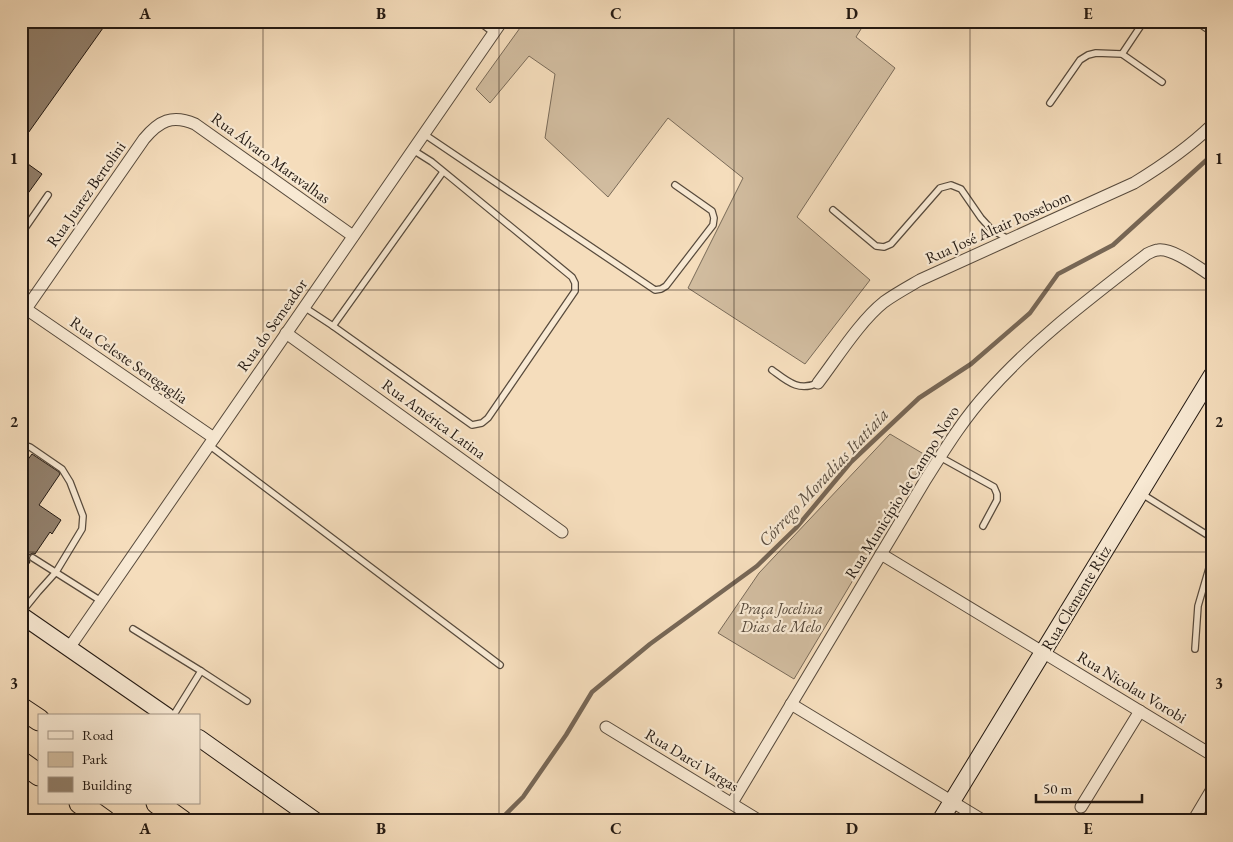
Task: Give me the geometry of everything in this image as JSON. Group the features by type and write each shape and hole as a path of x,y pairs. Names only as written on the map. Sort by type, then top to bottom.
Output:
{"highway":[{"path":"21,708 38,719"},
{"path":"21,762 38,774"},
{"path":"81,804 105,821"},
{"path":"158,804 182,821"}],"street":[{"name":"Rua do Semeador","path":"69,648 502,21"},
{"path":"1200,21 1212,29"},
{"name":"Rua Álvaro Maravalhas","path":"166,120 186,120 195,124 353,236"},
{"name":"Rua Juarez Bertolini","path":"24,313 144,139 157,125 166,120"},
{"name":"Rua José Altair Possebom","path":"818,383 856,332 882,303 920,280 1112,194 1142,178 1179,154 1212,125"},
{"name":"Rua Município de Campo Novo","path":"732,804 940,456 953,436 988,392 1036,343 1147,254 1158,250 1170,250 1212,276"},
{"name":"Rua Celeste Senegaglia","path":"24,313 211,442"},
{"name":"Rua América Latina","path":"286,333 562,532"},
{"name":"Rua Clemente Ritz","path":"940,821 1212,375"},
{"name":"Rua Nicolau Vorobi","path":"881,554 1212,755"},
{"path":"21,614 164,714"},
{"path":"791,704 984,821"},
{"path":"1080,807 1140,711"},
{"name":"Rua Darci Vargas","path":"606,727 760,821"},
{"path":"200,739 316,821"},
{"path":"1193,821 1212,789"}],"lane":[{"path":"478,21 494,33"},
{"path":"1122,54 1144,21"},
{"path":"1050,103 1080,60 1096,52 1122,54 1162,82"},
{"path":"424,134 655,290 666,286 713,225 712,211 675,185"},
{"path":"304,307 472,425 482,423 488,418 575,291 575,283 572,277 432,162 413,150"},
{"path":"333,326 444,172"},
{"path":"833,210 876,246 884,248 890,244 940,188 951,185 961,189 991,229 1010,240"},
{"path":"21,234 48,195"},
{"path":"772,370 788,382 804,387 818,383"},
{"path":"211,442 500,665"},
{"path":"21,444 30,447 62,469 70,482 83,516 82,529 56,572 21,614"},
{"path":"940,456 994,487 997,500 983,526"},
{"path":"1140,492 1209,536 1212,540"},
{"path":"33,558 101,601"},
{"path":"1194,650 1198,606 1212,558"},
{"path":"133,629 247,701"},
{"path":"174,714 201,671"}],"green space":[{"path":"525,21 866,21 856,37 895,68 797,217 870,280 805,364 688,288 743,178 668,118 608,197 545,138 555,74 529,56 490,103 476,89"},
{"name":"Praça Jocelina Dias de Melo","path":"890,434 927,456 794,679 718,633 759,573"}],"building":[{"path":"21,21 108,21 21,143"},
{"path":"21,159 42,174 21,203"},
{"path":"32,454 60,474 39,505 61,520 35,554 29,555 30,562 21,575 21,469"}],"waterway":[{"name":"Córrego Moradias Itatiaia","path":"499,821 523,797 566,735 592,692 650,644 757,566 796,528 851,462 919,398 971,364 1030,313 1058,274 1113,245 1212,155"}]}
